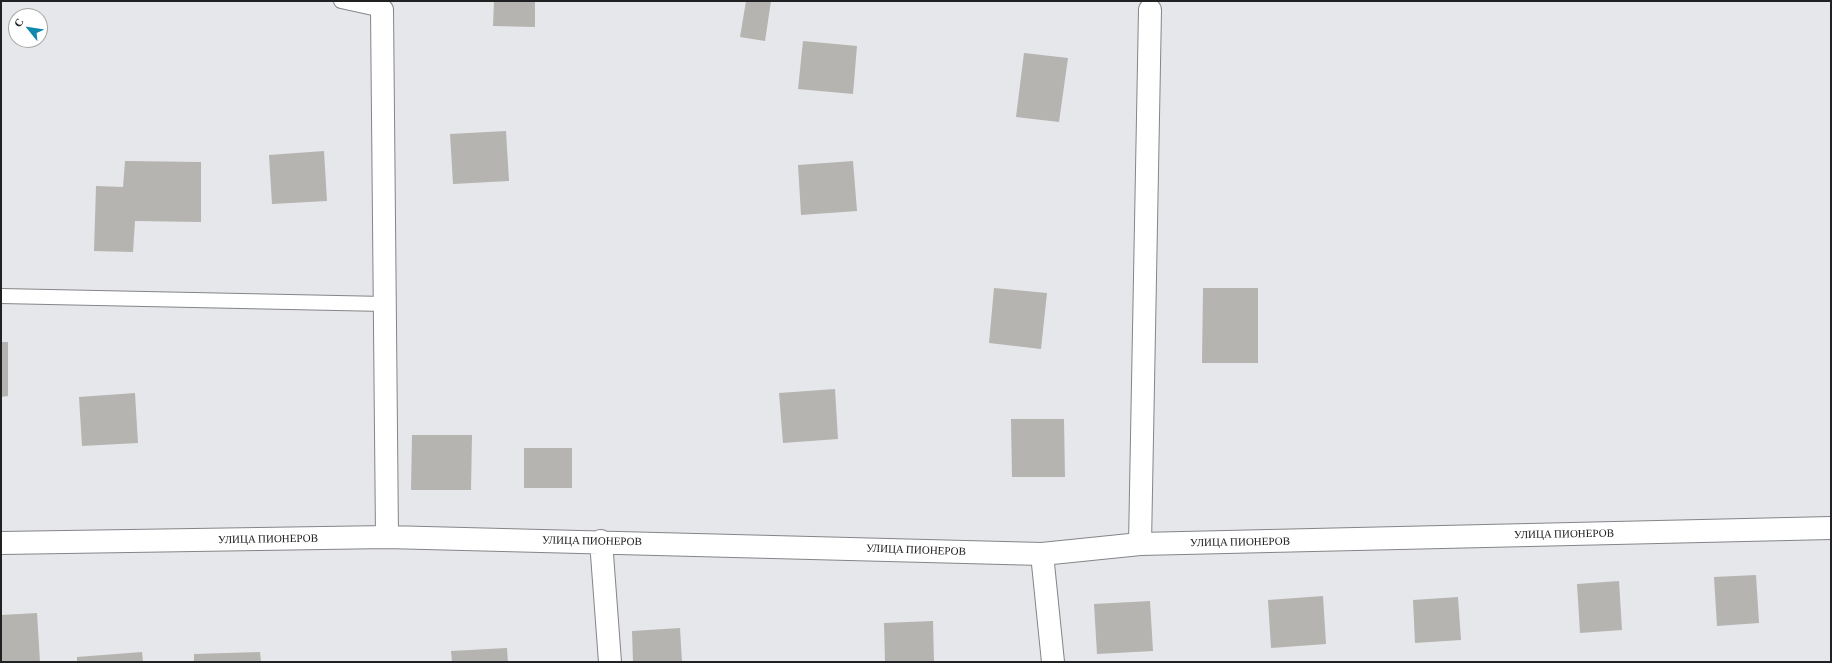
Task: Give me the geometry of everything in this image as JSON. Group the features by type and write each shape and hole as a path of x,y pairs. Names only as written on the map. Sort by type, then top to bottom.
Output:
{"street":[{"path":"382,5 387,537"},
{"path":"1140,544 1150,10"},
{"name":"УЛИЦА ПИОНЕРОВ","path":"1,543 387,537 602,541 1042,554 1140,544 1831,528"},
{"path":"602,541 610,662"},
{"path":"1042,554 1053,662"}],"lane":[{"path":"341,1 382,5"},
{"path":"1,296 385,304"}],"building":[{"path":"494,1 535,1 535,27 493,26"},
{"path":"746,1 771,1 765,41 740,37"},
{"path":"803,41 857,46 853,94 798,89"},
{"path":"1024,53 1068,58 1059,122 1016,117"},
{"path":"506,131 509,181 453,184 450,134"},
{"path":"324,151 327,201 272,204 269,155"},
{"path":"125,161 201,162 201,222 135,221 133,252 94,251 96,186 123,187"},
{"path":"853,161 857,211 801,215 798,165"},
{"path":"994,288 1047,293 1041,349 989,343"},
{"path":"1203,288 1258,288 1258,363 1202,363"},
{"path":"1,342 8,342 8,396 1,397"},
{"path":"835,389 838,439 783,443 779,393"},
{"path":"135,393 138,443 82,446 79,397"},
{"path":"1011,419 1064,419 1065,477 1012,477"},
{"path":"412,435 472,435 471,490 411,490"},
{"path":"524,448 572,448 572,488 524,488"},
{"path":"1756,575 1759,623 1717,626 1714,577"},
{"path":"1619,581 1622,630 1580,633 1577,584"},
{"path":"1323,596 1326,644 1271,648 1268,600"},
{"path":"1458,597 1461,640 1415,643 1413,600"},
{"path":"1150,601 1153,651 1097,654 1094,604"},
{"path":"37,613 40,662 1,662 1,615"},
{"path":"933,621 934,662 885,662 884,623"},
{"path":"680,628 682,662 633,662 632,631"},
{"path":"507,648 508,662 452,662 451,651"},
{"path":"142,652 143,662 77,662 77,657"},
{"path":"260,652 261,662 194,662 194,654"}]}
